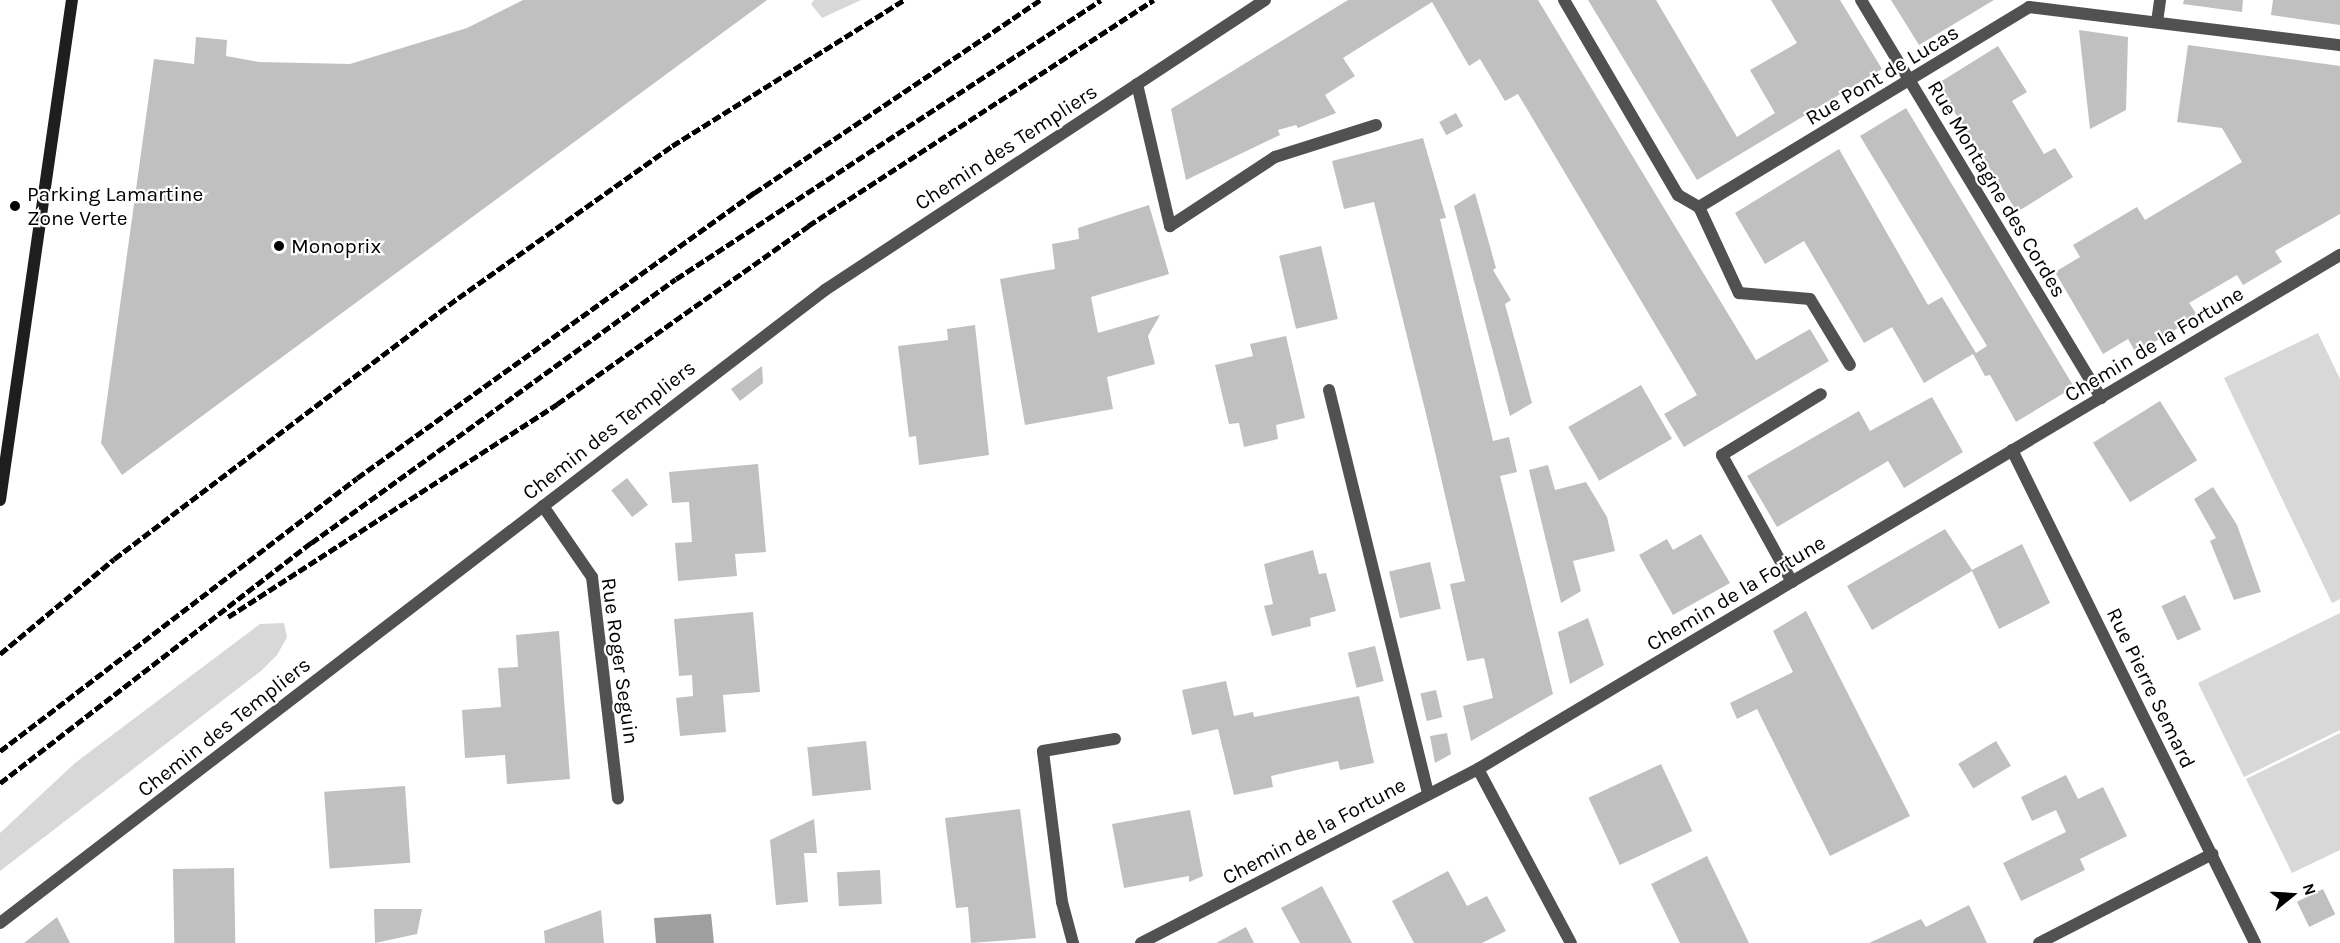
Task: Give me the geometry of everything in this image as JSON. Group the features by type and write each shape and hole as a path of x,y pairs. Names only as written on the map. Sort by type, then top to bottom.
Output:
{"main road":[{"path":"0,500 72,0"}],"street":[{"name":"Chemin des Templiers","path":"0,923 825,290 1265,0"},
{"path":"1564,0 1678,195 1699,207 1739,293 1810,298 1850,365"},
{"name":"Rue Montagne des Cordes","path":"1861,0 2101,398"},
{"path":"2157,22 2160,0"},
{"name":"Rue Pont de Lucas","path":"1699,207 1910,82 2029,7 2340,45"},
{"path":"1137,84 1170,226 1275,157 1376,125"},
{"name":"Chemin de la Fortune","path":"1143,943 1478,770 2340,255"},
{"path":"1329,390 1428,794"},
{"path":"1792,582 1722,454 1821,394"},
{"name":"Rue Pierre Semard","path":"2012,450 2255,943"},
{"name":"Rue Roger Seguin","path":"543,506 592,577 618,798"},
{"path":"1073,943 1062,902 1043,751 1115,739"},
{"path":"1478,770 1571,943"},
{"path":"2039,943 2212,854"}],"shaded area":[{"path":"814,0 861,0 822,18 811,4"},
{"path":"2318,333 2340,379 2340,599 2332,603 2224,378"},
{"path":"2340,613 2340,730 2244,777 2198,683"},
{"path":"284,623 287,637 277,655 261,671 0,871 0,833 75,763 260,624"},
{"path":"2340,733 2340,850 2292,873 2246,779"},
{"path":"711,914 714,943 656,943 654,918"}],"building":[{"name":"Monoprix","path":"523,0 767,0 122,475 101,443 154,59 194,64 196,37 227,40 226,56 259,62 350,64 467,28"},
{"path":"1348,0 1538,0 1756,360 1810,329 1829,361 1684,447 1664,414 1697,395 1518,94 1505,101 1480,59 1469,66 1432,2 1343,58 1355,76 1325,95 1336,113 1298,128 1296,125 1278,130 1280,135 1186,180 1171,109"},
{"path":"1588,0 1656,0 1737,137 1775,113 1750,70 1797,43 1771,0 1840,0 1882,69 1697,180"},
{"path":"1891,0 1994,0 1919,45"},
{"path":"2184,0 2243,0 2242,12 2183,4"},
{"path":"2273,0 2340,0 2340,25 2271,15"},
{"path":"2079,30 2128,37 2126,110 2090,129"},
{"path":"2188,45 2340,66 2340,214 2275,251 2282,262 2243,285 2237,275 2189,303 2198,316 2136,353 2128,339 2103,354 2055,272 2080,257 2073,245 2137,207 2145,220 2242,162 2222,128 2177,122"},
{"path":"1998,46 2027,92 2012,101 2044,154 2055,148 2073,177 2017,212 1937,84"},
{"path":"1906,108 2074,387 2016,422 1990,375 1985,376 1973,354 1924,383 1892,327 1864,343 1804,241 1765,264 1735,213 1839,149 1928,305 1942,297 1976,353 1987,346 1860,136"},
{"path":"1456,113 1463,126 1446,135 1439,122"},
{"path":"1423,138 1446,218 1440,219 1493,441 1509,437 1517,472 1500,476 1553,694 1471,741 1463,706 1493,698 1484,658 1467,661 1450,584 1465,581 1428,422 1374,202 1344,209 1332,161"},
{"path":"1475,193 1496,268 1493,270 1511,300 1505,304 1532,403 1510,416 1454,206"},
{"path":"1149,205 1169,274 1091,297 1098,333 1160,315 1148,336 1155,364 1107,377 1113,409 1025,425 1000,279 1055,269 1052,244 1079,239 1078,228"},
{"path":"1321,246 1338,319 1296,329 1279,256"},
{"path":"975,325 989,455 919,465 916,436 909,437 898,346 948,340 947,329"},
{"path":"1286,336 1305,418 1276,425 1278,439 1244,447 1239,423 1229,424 1215,365 1253,356 1250,344"},
{"path":"762,366 763,383 740,401 731,389"},
{"path":"1641,385 1672,439 1599,481 1568,427"},
{"path":"1932,397 1963,452 1904,488 1888,461 1777,527 1747,476 1859,411 1870,431"},
{"path":"2160,401 2197,460 2130,502 2093,443"},
{"path":"758,464 766,552 735,554 737,576 678,581 675,543 692,542 689,502 672,503 669,472"},
{"path":"1548,465 1555,490 1586,482 1607,517 1615,551 1573,561 1581,591 1561,603 1529,470"},
{"path":"627,478 648,505 632,517 611,490"},
{"path":"2213,487 2237,525 2261,592 2234,600 2210,541 2216,538 2194,499"},
{"path":"1945,529 1972,570 2022,544 2050,603 1999,629 1972,571 1872,630 1847,586"},
{"path":"1701,534 1730,583 1673,615 1639,555 1667,539 1673,550"},
{"path":"1313,550 1319,574 1326,573 1336,611 1310,618 1311,626 1272,636 1264,606 1273,604 1264,564"},
{"path":"1430,562 1441,609 1400,618 1389,571"},
{"path":"2185,595 2201,629 2177,640 2161,606"},
{"path":"1806,611 1910,816 1830,856 1757,709 1737,719 1730,703 1793,672 1773,631"},
{"path":"753,612 760,692 723,695 726,732 680,736 676,698 693,696 692,675 679,676 674,619"},
{"path":"1588,618 1604,665 1570,684 1558,632"},
{"path":"559,631 570,779 507,784 505,755 465,758 462,710 501,707 498,668 518,667 516,635"},
{"path":"1375,646 1384,681 1357,688 1348,653"},
{"path":"1226,681 1234,716 1253,712 1254,717 1359,696 1374,763 1340,770 1338,761 1297,770 1271,776 1273,787 1234,795 1218,729 1192,735 1182,690"},
{"path":"1436,690 1442,717 1427,721 1420,694"},
{"path":"1447,733 1451,754 1435,763 1430,736"},
{"path":"866,741 871,790 812,796 807,747"},
{"path":"1996,741 2011,766 1973,789 1958,764"},
{"path":"1661,764 1692,831 1620,865 1588,798"},
{"path":"2066,775 2078,799 2103,787 2127,836 2080,859 2085,870 2021,901 2003,863 2066,832 2056,810 2032,821 2021,797"},
{"path":"405,786 410,863 330,868 324,792"},
{"path":"1020,809 1036,938 971,943 968,907 956,908 945,818"},
{"path":"1190,810 1203,876 1189,882 1189,876 1124,888 1112,824"},
{"path":"814,819 817,853 804,853 808,902 776,905 770,840"},
{"path":"1707,856 1749,943 1680,943 1651,884"},
{"path":"234,868 235,943 174,943 173,869"},
{"path":"880,870 882,904 839,906 837,872"},
{"path":"1448,871 1467,906 1487,896 1506,931 1482,943 1414,943 1392,901"},
{"path":"1322,886 1352,943 1300,943 1281,908"},
{"path":"2323,889 2335,914 2309,927 2297,902"},
{"path":"1969,905 1987,943 1869,943 1921,919 1926,927"},
{"path":"374,909 422,909 417,934 375,943"},
{"path":"601,910 604,943 545,943 544,931"},
{"path":"57,917 70,943 24,943"},
{"path":"1246,927 1254,943 1216,943"}],"railway":[{"path":"0,654 114,559 458,298 672,146 904,0"},
{"path":"0,751 357,478 754,193 1040,0"},
{"path":"0,783 311,543 676,279 1101,0"},
{"path":"228,617 557,404 808,226 1154,0"}],"place":[{"name":"Parking Lamartine Zone Verte","path":"15,206"},
{"name":"Monoprix","path":"279,246"}]}
